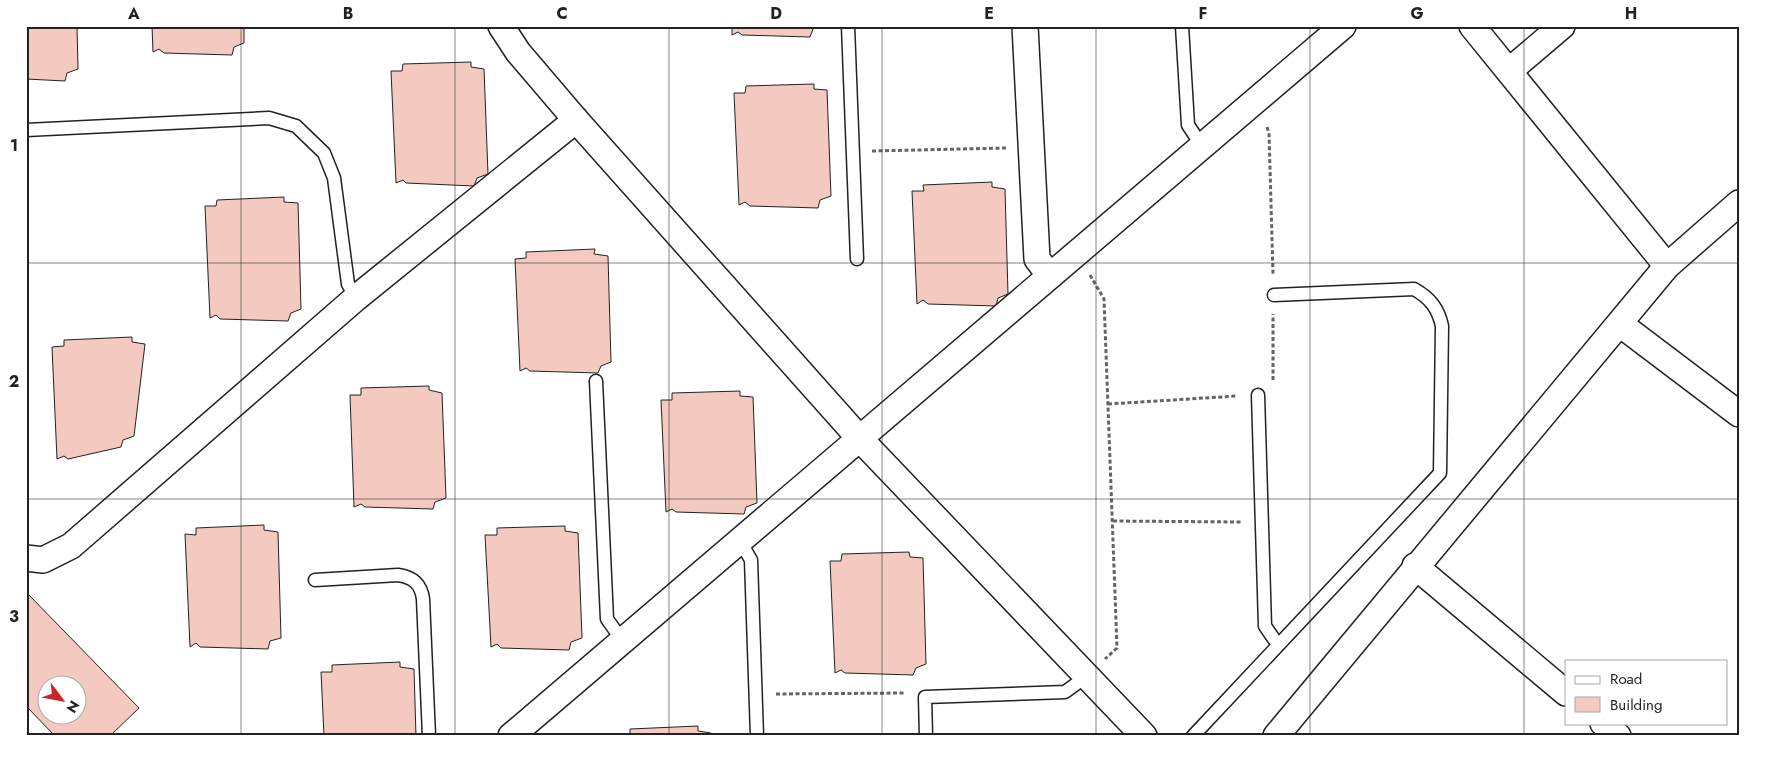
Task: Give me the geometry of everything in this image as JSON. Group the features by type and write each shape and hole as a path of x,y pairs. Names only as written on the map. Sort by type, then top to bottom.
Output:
{"street":[{"path":"501,26 518,52 576,120 861,440 1144,736"},
{"path":"1025,26 1037,259 1050,276"},
{"path":"511,736 622,640 861,440 1076,253 1343,26"},
{"path":"1472,26 1667,266"},
{"path":"1509,71 1562,26"},
{"path":"27,559 43,560 71,546 356,298 576,120"},
{"path":"1276,736 1415,566 1667,266 1737,207"},
{"path":"1620,324 1739,414"},
{"path":"1415,566 1565,692"},
{"path":"1604,724 1618,736"}],"lane":[{"path":"848,26 857,259"},
{"path":"1182,26 1188,125 1202,146"},
{"path":"26,130 269,118 296,126 324,153 334,178 348,284 356,298"},
{"path":"1193,736 1440,473 1442,326 1439,314 1432,302 1414,289 1274,295"},
{"path":"596,382 607,619 622,640"},
{"path":"1258,395 1264,626 1278,646"},
{"path":"740,541 752,560 757,736"},
{"path":"315,580 398,575 407,576 419,586 423,599 429,736"},
{"path":"926,736 925,697 1066,692 1087,676"}],"path":[{"path":"1108,404 1258,395 1273,385 1274,295 1269,133 1254,102"},
{"path":"853,152 1031,147"},
{"path":"1076,253 1104,299 1117,648 1087,676"},
{"path":"1112,521 1262,522"},
{"path":"756,694 911,693 925,697"}],"building":[{"path":"26,26 77,26 78,69 67,73 65,81 26,79"},
{"path":"152,26 244,26 244,43 234,47 232,55 164,53 159,49 153,52"},
{"path":"732,26 822,26 813,29 810,37 742,35 738,32 732,35"},
{"path":"471,62 471,67 484,69 488,174 477,178 474,186 406,183 403,180 396,183 391,71 402,71 403,64"},
{"path":"814,84 814,89 827,90 831,196 820,200 818,208 750,206 745,202 739,205 734,93 745,93 746,86"},
{"path":"992,182 992,187 1005,189 1008,294 998,298 996,306 928,304 923,300 917,304 912,191 924,191 923,185"},
{"path":"284,197 284,202 298,203 301,309 291,313 288,321 220,319 216,315 210,318 205,206 216,206 217,200"},
{"path":"595,249 594,254 608,256 611,362 601,366 598,373 530,371 526,368 520,371 515,259 526,258 526,252"},
{"path":"132,337 132,342 145,344 134,436 123,440 121,447 68,459 64,456 57,459 52,347 64,346 64,340"},
{"path":"429,386 429,390 442,393 446,498 435,502 433,509 365,507 361,504 354,507 350,395 361,395 361,388"},
{"path":"740,391 740,396 753,397 757,503 746,507 744,514 676,512 672,509 666,512 661,400 672,400 672,393"},
{"path":"264,525 264,530 278,532 281,638 270,641 268,649 200,647 196,643 190,647 185,534 196,535 196,528"},
{"path":"565,526 565,531 578,533 582,638 571,642 569,650 501,648 497,644 491,647 485,535 497,535 497,528"},
{"path":"909,552 910,557 923,558 926,664 916,668 913,675 845,673 841,670 835,673 830,561 841,561 842,554"},
{"path":"26,592 139,708 110,736 55,736 43,724 88,724 88,674 38,674 38,718 26,706"},
{"path":"400,662 400,667 414,669 416,736 324,736 321,672 332,672 332,665"},
{"path":"698,726 698,731 711,733 712,736 618,736 630,735 630,729"}]}
